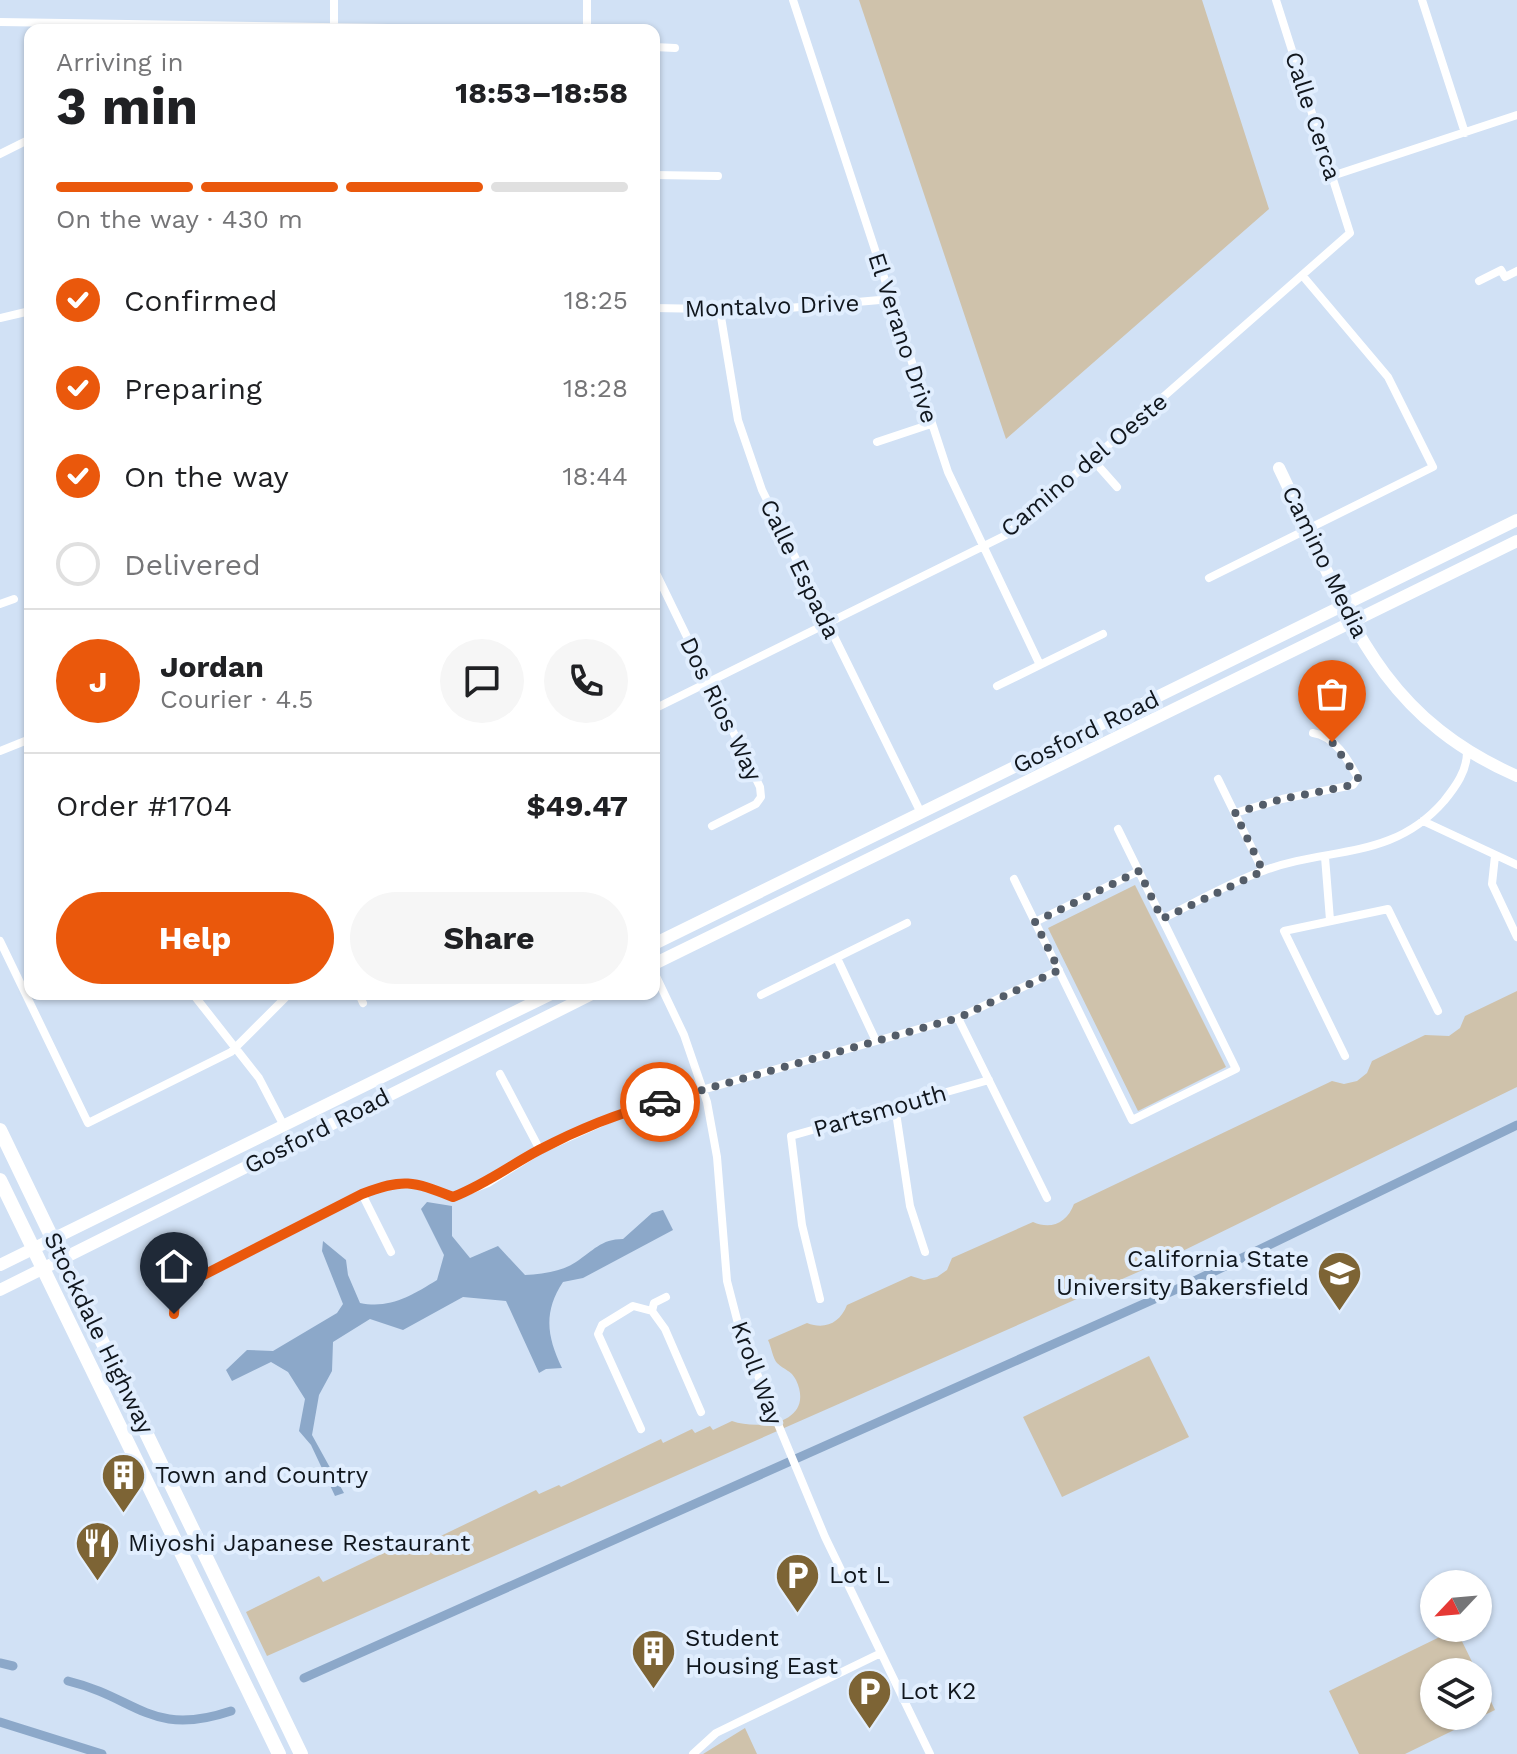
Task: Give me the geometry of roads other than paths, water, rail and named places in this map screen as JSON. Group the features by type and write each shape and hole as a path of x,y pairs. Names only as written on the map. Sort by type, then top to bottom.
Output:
{"main road":[{"name":"Camino Media","path":"1279,468 1353,622 1395,690 1428,724 1467,752 1517,776"},
{"name":"Gosford Road","path":"660,941 1517,520"},
{"name":"Gosford Road","path":"660,961 1517,541"},
{"name":"Gosford Road","path":"0,1265 539,1000"},
{"name":"Gosford Road","path":"0,1290 580,1000"},
{"name":"Stockdale Highway","path":"0,1130 301,1754"},
{"name":"Stockdale Highway","path":"0,1180 279,1754"},
{"path":"270,1734 280,1737 290,1754"}],"street":[{"path":"334,0 334,24"},
{"path":"587,0 587,24"},
{"name":"El Verano Drive","path":"793,0 948,472 1040,665"},
{"name":"Calle Cerca","path":"1276,0 1350,233"},
{"path":"1422,0 1465,133"},
{"path":"0,22 54,24"},
{"path":"660,47 675,48"},
{"path":"1332,176 1517,115"},
{"path":"0,154 24,142"},
{"path":"660,175 718,176"},
{"name":"Camino del Oeste","path":"660,706 982,547 1016,527 1350,233"},
{"path":"1479,281 1501,270 1505,277 1517,271"},
{"path":"1209,578 1433,467 1388,377 1302,275"},
{"name":"Montalvo Drive","path":"660,308 720,311 808,308 891,299"},
{"name":"Calle Espada","path":"720,311 729,380 749,456 921,813"},
{"path":"0,318 24,312"},
{"path":"877,442 931,424"},
{"path":"1093,460 1117,487"},
{"name":"Dos Rios Way","path":"660,581 760,787 761,797 756,804 712,826"},
{"path":"0,604 14,599"},
{"path":"997,686 1103,634"},
{"path":"1235,813 1282,799 1353,785 1358,778 1348,760 1332,742 1313,733"},
{"path":"0,751 24,741"},
{"path":"1162,919 1263,871 1382,844 1423,821 1459,780 1467,764 1467,752"},
{"path":"1218,779 1263,871"},
{"path":"1423,821 1517,865"},
{"path":"1014,879 1132,1120 1236,1069 1118,829"},
{"path":"1495,856 1492,884 1517,937"},
{"path":"1325,857 1330,920"},
{"path":"1035,922 1139,871"},
{"path":"1345,1056 1284,931 1388,909 1438,1011"},
{"path":"761,995 907,923"},
{"path":"0,941 4,960 24,999"},
{"path":"837,958 876,1041"},
{"path":"174,1314 175,1300 184,1285 362,1194 392,1182 411,1180 453,1197 488,1183 540,1150 627,1111 958,1018 1059,970"},
{"name":"Kroll Way","path":"660,985 684,1035 704,1090 717,1157 724,1253 733,1308 761,1391 930,1754"},
{"path":"25,1000 88,1123 236,1048 283,1000"},
{"path":"198,1000 259,1078 284,1126"},
{"path":"958,1018 1047,1198"},
{"path":"500,1074 540,1150"},
{"name":"Partsmouth","path":"820,1299 802,1225 791,1136 989,1080"},
{"path":"895,1106 910,1206 925,1252"},
{"path":"362,1194 391,1252"},
{"path":"652,1311 654,1303 666,1297"},
{"path":"641,1429 598,1334 602,1325 633,1306 652,1311 665,1329 701,1412"},
{"path":"693,1754 716,1733 881,1653"}],"water":[{"path":"427,1202 452,1206 452,1236 470,1258 498,1246 525,1275 551,1272 570,1265 603,1243 623,1239 652,1213 663,1210 673,1230 583,1278 563,1282 552,1304 549,1325 562,1368 546,1369 539,1373 506,1301 463,1297 403,1330 370,1319 333,1342 332,1371 319,1395 312,1435 344,1493 335,1496 311,1445 299,1431 305,1399 288,1372 271,1362 232,1381 226,1370 247,1350 273,1351 337,1313 343,1304 322,1251 323,1241 346,1260 348,1275 360,1303 391,1303 437,1280 444,1255 421,1209"}],"waterway":[{"path":"304,1678 1186,1285 1517,1125"},
{"path":"0,1663 13,1666"},
{"path":"68,1681 163,1718 204,1718 231,1711"},
{"path":"0,1722 102,1754"}],"place":[{"name":"California State University Bakersfield","path":"1340,1312"},
{"name":"Town and Country","path":"124,1514"},
{"name":"Miyoshi Japanese Restaurant","path":"97,1582"},
{"name":"Lot L","path":"798,1614"},
{"name":"Student Housing East","path":"654,1691"},
{"name":"Lot K2","path":"869,1730"}]}
